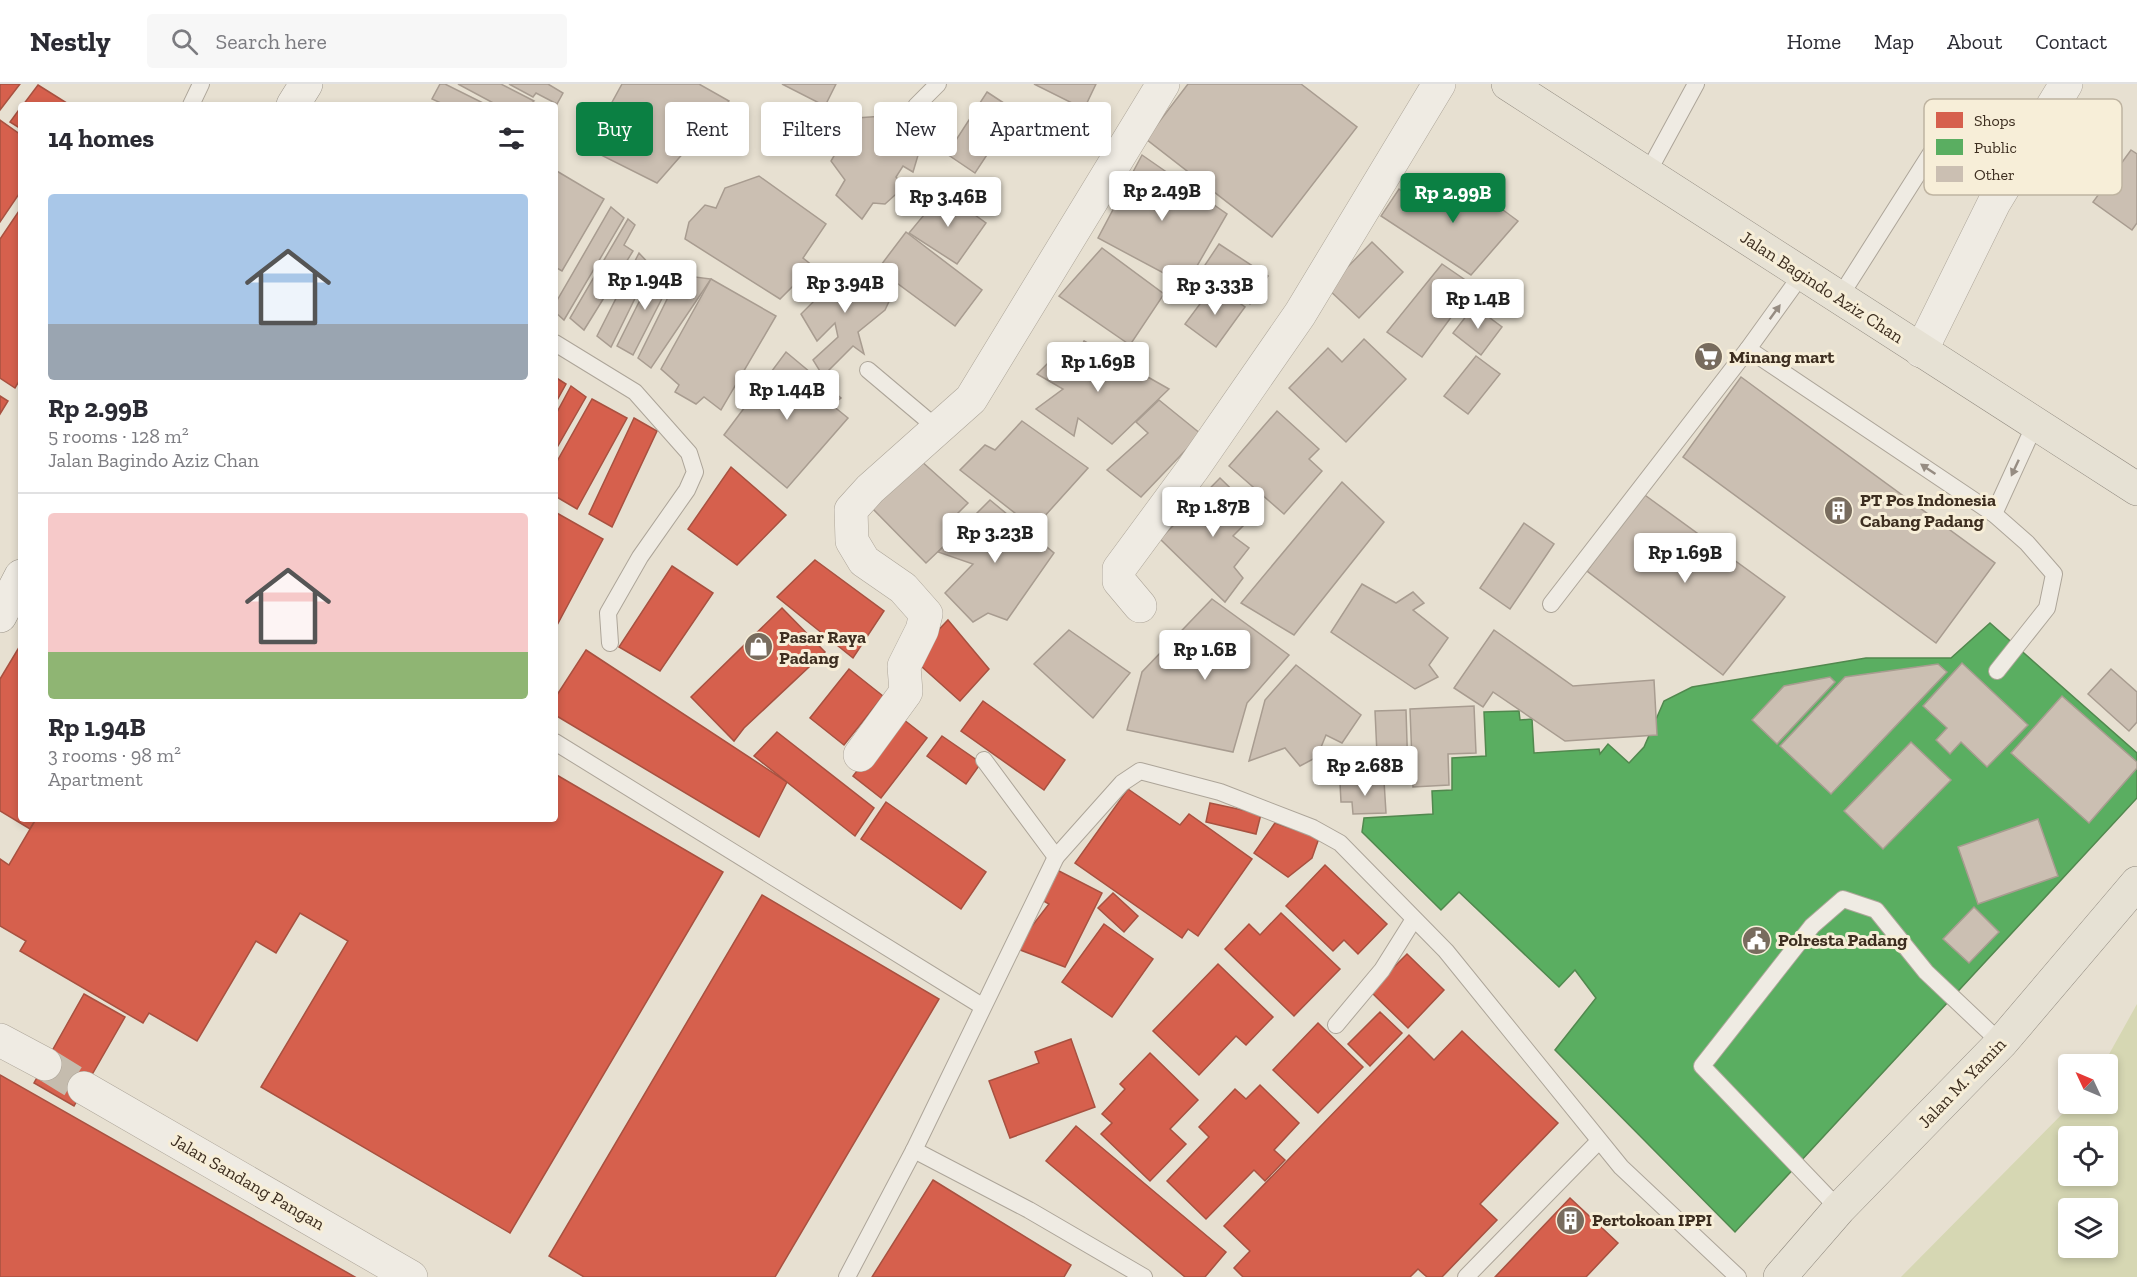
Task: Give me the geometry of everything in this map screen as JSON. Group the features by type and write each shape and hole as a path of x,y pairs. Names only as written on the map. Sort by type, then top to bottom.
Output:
{"main road":[{"name":"Jalan Bagindo Aziz Chan","path":"1508,84 2137,489"},
{"name":"Jalan M. Yamin","path":"1780,1277 1839,1209 2001,1042 2137,883"}],"street":[{"path":"295,102 306,84"},
{"path":"860,755 906,692 904,666 922,630 926,614 903,588 864,561 852,541 851,510 870,489 971,399 1163,84"},
{"path":"1140,606 1119,581 1119,569 1192,470 1300,314 1439,84"},
{"path":"2057,99 2066,84"},
{"path":"1921,351 1999,195"},
{"path":"0,616 18,582"},
{"name":"Jalan Sandang Pangan","path":"84,1088 411,1277"}],"lane":[{"path":"192,102 201,84"},
{"path":"920,102 938,84"},
{"path":"1647,174 1696,84"},
{"path":"1839,298 1924,164"},
{"path":"1551,604 1748,350 1802,274"},
{"path":"558,345 635,393 689,453 694,472 687,490 640,557 608,613 610,644"},
{"path":"1748,350 1994,514 2027,543 2054,574 2047,608 1997,671"},
{"path":"868,370 938,429"},
{"path":"1994,514 2036,422"},
{"path":"558,744 982,1006"},
{"path":"984,760 1056,857"},
{"path":"847,1277 914,1150 1056,857 1122,783 1140,771 1220,792 1313,828 1340,843 1446,951 1621,1167 1738,1277"},
{"path":"1839,1209 1702,1066 1812,926 1843,899 1876,910 1926,972 2001,1042"},
{"path":"1336,1025 1382,970 1414,919"},
{"path":"1466,1277 1599,1142"},
{"path":"914,1150 1039,1215 1144,1277"}],"green space":[{"path":"2137,1004 2137,1277 1901,1277 2062,1114 2118,1114 2118,1054 2109,1054"}],"building: Shops":[{"path":"0,84 20,84 0,110"},
{"path":"38,85 65,102 25,102"},
{"path":"18,111 18,127 10,122"},
{"path":"0,120 18,133 18,195 0,222"},
{"path":"18,212 18,383 15,388 0,378 0,239"},
{"path":"558,379 566,384 558,399"},
{"path":"571,386 586,397 558,446 558,410"},
{"path":"0,396 8,401 0,414"},
{"path":"592,399 627,418 577,509 558,498 558,460"},
{"path":"634,418 657,431 612,527 589,514"},
{"path":"731,467 786,515 737,565 688,529"},
{"path":"558,514 603,539 558,623"},
{"path":"815,560 884,611 853,658 777,597"},
{"path":"672,566 713,593 660,671 619,647"},
{"path":"782,608 825,652 744,728 734,741 691,697"},
{"path":"948,620 989,669 960,701 912,658"},
{"path":"18,649 18,822 0,811 0,679"},
{"path":"586,650 787,782 759,837 558,717 558,693"},
{"path":"849,669 883,696 844,745 810,718"},
{"path":"983,701 1065,760 1044,790 961,731"},
{"path":"899,716 927,738 881,798 853,776"},
{"path":"777,732 874,808 855,836 754,756"},
{"path":"942,736 981,763 966,784 927,756"},
{"path":"558,776 723,872 510,1233 261,1087 348,941 300,913 276,953 256,941 197,1041 149,1013 143,1023 20,951 26,941 0,926 0,859 9,865 34,822 558,822"},
{"path":"1128,789 1180,825 1189,814 1252,859 1198,936 1188,929 1182,938 1075,863"},
{"path":"886,802 986,872 961,909 861,839"},
{"path":"1210,803 1261,814 1256,834 1206,822"},
{"path":"18,822 34,822 30,829"},
{"path":"1275,823 1319,838 1312,858 1288,877 1254,853"},
{"path":"1325,865 1387,924 1358,954 1344,940 1333,951 1286,906"},
{"path":"1057,870 1102,893 1065,967 1015,948 1049,904 1040,899"},
{"path":"1113,893 1138,916 1124,932 1098,908"},
{"path":"762,895 939,999 775,1277 584,1277 549,1256"},
{"path":"1281,913 1340,969 1294,1016 1225,949 1249,924 1260,935"},
{"path":"1104,924 1153,959 1112,1017 1062,982"},
{"path":"1407,954 1444,990 1408,1028 1370,991"},
{"path":"1218,964 1273,1017 1246,1045 1236,1036 1199,1075 1153,1031"},
{"path":"84,994 125,1017 74,1106 34,1083"},
{"path":"1380,1012 1402,1033 1370,1066 1348,1044"},
{"path":"1318,1023 1363,1067 1318,1113 1273,1070"},
{"path":"1462,1031 1558,1123 1480,1204 1497,1220 1442,1277 1427,1277 1418,1269 1410,1277 1243,1277 1234,1268 1250,1251 1224,1226 1409,1035 1434,1060"},
{"path":"1071,1039 1095,1107 1010,1138 989,1081 1039,1063 1035,1052"},
{"path":"1150,1053 1198,1100 1170,1129 1186,1144 1150,1181 1101,1134 1112,1123 1102,1114 1125,1089 1120,1084"},
{"path":"0,1075 355,1277 0,1277"},
{"path":"1260,1085 1299,1123 1274,1150 1285,1160 1265,1181 1254,1170 1206,1219 1167,1181 1209,1137 1199,1127 1235,1089 1246,1099"},
{"path":"1076,1126 1226,1252 1205,1277 1185,1277 1046,1161"},
{"path":"933,1180 1071,1265 1064,1277 872,1277"},
{"name":"Pertokoan IPPI","path":"1570,1198 1618,1243 1586,1277 1495,1277"}],"building: Public":[{"name":"Polresta Padang","path":"1990,623 2137,753 2137,798 1735,1232 1555,1050 1596,998 1575,970 1559,987 1459,892 1441,910 1362,832 1364,818 1433,814 1432,791 1452,790 1452,758 1486,756 1484,712 1519,711 1520,720 1532,719 1534,753 1599,749 1600,754 1608,744 1629,763 1644,747 1664,701 1692,687 1866,658 1951,658"}],"building: Other":[{"path":"440,84 445,84 481,102 438,102 432,99"},
{"path":"458,84 501,84 534,101 533,102 491,102"},
{"path":"509,84 548,84 563,93 558,102 536,93 533,97"},
{"path":"622,84 699,84 729,101 665,102 665,156 681,156 657,183 603,156 653,156 653,102 612,102"},
{"path":"782,84 836,84 827,102 817,102"},
{"path":"1034,84 1096,84 1087,102 1070,102"},
{"path":"1188,84 1301,84 1357,127 1272,237 1146,139"},
{"path":"987,92 1002,102 981,102"},
{"path":"874,117 874,156 918,156 913,172 903,166 896,177 904,187 885,204 873,203 862,219 836,195 845,180 831,161 834,156 862,156 862,118"},
{"path":"969,120 969,156 986,156 975,173 950,156 957,156 957,138"},
{"path":"2131,150 2137,154 2137,223 2132,230 2093,202 2098,195 2122,195 2122,162"},
{"path":"1142,155 1227,214 1186,285 1098,238"},
{"path":"558,172 604,199 562,271 558,269"},
{"path":"759,176 826,224 803,258 813,266 780,299 685,239 689,222 705,205 716,208 725,188"},
{"path":"1468,184 1518,221 1471,275 1381,216 1399,189 1415,201 1430,187 1448,201"},
{"path":"943,192 986,223 957,264 909,233"},
{"path":"611,207 624,218 564,320 558,315 558,299"},
{"path":"628,219 635,225 624,245 633,251 584,330 570,318"},
{"path":"906,232 982,290 955,326 878,269"},
{"path":"1372,242 1403,272 1359,318 1327,288"},
{"path":"1219,244 1268,276 1250,304 1201,271"},
{"path":"1102,248 1164,294 1130,345 1059,296"},
{"path":"639,253 651,266 611,347 597,336"},
{"path":"1442,264 1474,286 1422,357 1387,332"},
{"path":"657,266 673,277 633,355 617,346"},
{"path":"848,267 866,285 888,278 893,293 885,310 858,332 864,354 853,346 823,376 813,360 838,337 835,323 817,341 801,314"},
{"path":"679,275 711,279 651,368 638,358"},
{"path":"711,279 776,316 721,410 704,397 696,404 675,392 679,385 661,369"},
{"path":"1214,285 1245,307 1216,347 1185,324"},
{"path":"1474,306 1502,327 1481,355 1453,333"},
{"path":"1364,339 1406,379 1346,442 1289,388 1328,348 1342,362"},
{"path":"1084,341 1169,389 1112,444 1078,418 1074,436 1036,409 1063,389 1037,374 1061,350 1074,362"},
{"path":"786,352 841,398 832,405 848,418 787,488 724,435"},
{"path":"1476,356 1500,374 1468,414 1444,396"},
{"name":"PT Pos Indonesia Cabang Padang","path":"1741,377 1995,563 1936,643 1683,457"},
{"path":"1159,400 1201,434 1141,497 1107,470 1148,433 1136,422"},
{"path":"1277,411 1319,449 1309,459 1322,471 1284,514 1229,466"},
{"path":"1022,421 1088,468 1034,528 960,470 985,445 995,450"},
{"path":"920,460 968,503 954,517 967,524 926,563 870,506"},
{"path":"1220,478 1256,513 1233,536 1249,548 1234,567 1243,578 1225,602 1160,539"},
{"path":"1342,482 1384,522 1294,635 1241,603"},
{"path":"1642,493 1785,597 1723,675 1587,571"},
{"path":"990,500 1054,553 1007,620 988,613 973,622 945,593 973,564 938,552"},
{"path":"1524,523 1554,544 1510,609 1480,588"},
{"path":"1362,584 1396,603 1413,592 1424,603 1413,610 1448,638 1429,665 1438,677 1415,689 1331,632"},
{"path":"1212,599 1289,655 1247,703 1233,752 1127,730 1142,672"},
{"path":"1069,630 1130,673 1093,718 1034,664"},
{"path":"1494,630 1573,686 1654,680 1657,735 1565,741 1493,692 1483,707 1454,688"},
{"path":"1962,663 2028,725 1987,767 1961,742 1950,754 1936,740 1947,728 1923,706"},
{"path":"1938,664 1947,672 1831,794 1780,746 1845,677"},
{"path":"1296,665 1361,715 1342,743 1326,735 1317,757 1300,766 1285,748 1249,761 1265,700"},
{"path":"2111,669 2137,692 2137,722 2129,731 2088,694"},
{"path":"1830,677 1835,682 1777,744 1752,720 1784,686"},
{"path":"2062,696 2137,762 2137,768 2089,823 2011,753"},
{"path":"1474,706 1476,753 1448,754 1449,785 1413,787 1410,709"},
{"path":"1406,710 1408,774 1378,776 1375,711"},
{"path":"1911,742 1951,780 1883,849 1844,811"},
{"path":"1384,781 1386,813 1353,814 1352,802 1341,802 1340,783"},
{"path":"2038,819 2058,876 1978,904 1958,847"},
{"path":"1974,907 1999,932 1969,963 1943,939"}],"tunnel":[{"path":"45,1064 84,1088"}],"place":[{"name":"Minang mart","path":"1708,357"},
{"name":"PT Pos Indonesia Cabang Padang","path":"1839,510"},
{"name":"Pasar Raya Padang","path":"758,647"},
{"name":"Polresta Padang","path":"1757,940"},
{"name":"Pertokoan IPPI","path":"1571,1220"}]}
